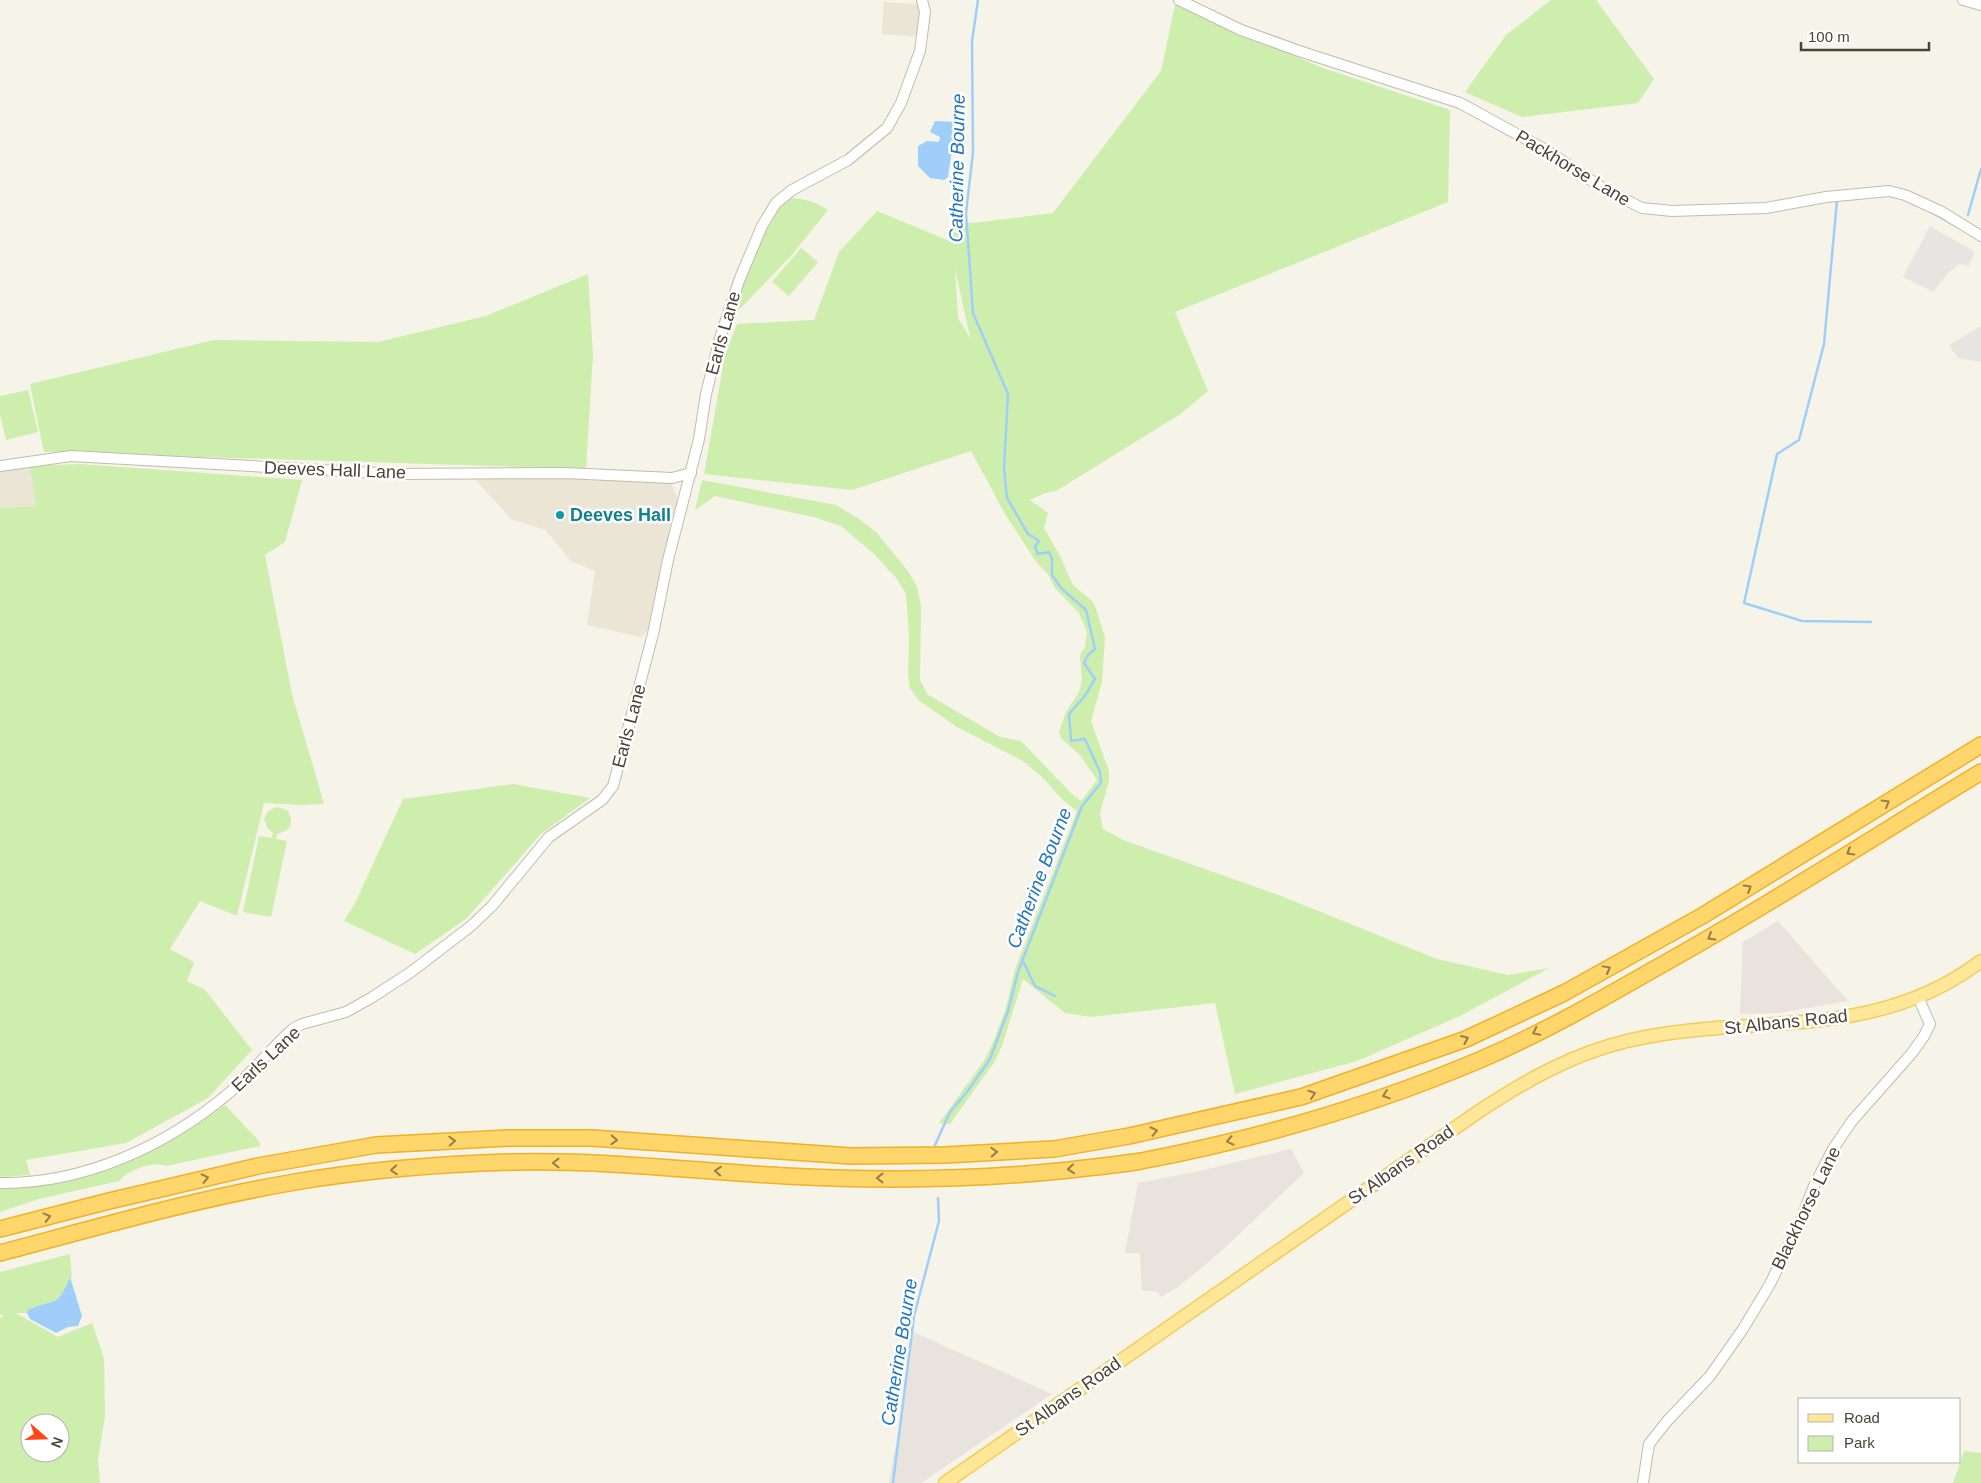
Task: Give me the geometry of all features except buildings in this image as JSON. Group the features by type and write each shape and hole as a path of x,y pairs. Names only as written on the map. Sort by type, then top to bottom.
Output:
{"highway":[{"path":"0,1229 258,1166 376,1146 508,1138 592,1138 851,1156 928,1156 1054,1149 1129,1136 1302,1098 1466,1039 1564,993 1702,916 1981,745"},
{"path":"0,1253 226,1195 296,1182 382,1170 512,1162 590,1163 788,1176 937,1178 1033,1173 1119,1164 1271,1131 1391,1093 1483,1058 1580,1011 1711,937 1981,772"}],"main road":[{"path":"1918,997 1944,985 1981,961"},
{"name":"St Albans Road","path":"945,1483 1478,1112 1542,1072 1587,1052 1628,1040 1681,1032 1800,1024 1858,1015 1918,997"}],"street":[{"name":"Packhorse Lane","path":"1179,0 1241,30 1460,103 1546,150 1600,187 1642,208 1672,211 1766,208 1826,197 1888,191 1905,195 1934,209 1981,236"},
{"path":"1963,0 1981,5"},
{"name":"Earls Lane","path":"0,1183 48,1179 96,1168 145,1149 194,1121 231,1092 294,1028 346,1012 372,998 411,972 471,926 492,906 549,837 602,800 613,786 653,634 668,560 699,439 706,394 720,338 740,278 762,226 776,203 792,190 848,160 887,128 901,103 920,51 925,12 924,1"},
{"name":"Deeves Hall Lane","path":"0,466 71,456 396,474 565,473 672,478 691,473"},
{"path":"672,478 686,493"},
{"name":"Blackhorse Lane","path":"1643,1483 1650,1444 1668,1420 1710,1376 1744,1329 1770,1284 1798,1227 1814,1186 1833,1149 1852,1121 1912,1053 1924,1036 1930,1024 1918,997"}],"shaded area":[{"path":"884,2 919,4 920,15 917,37 882,34"},
{"path":"1930,226 1975,252 1969,266 1959,264 1948,273 1933,292 1903,277"},
{"path":"1981,326 1981,362 1958,358 1949,345"},
{"path":"30,466 36,506 0,508 0,469"},
{"path":"616,478 671,482 679,503 647,632 641,637 587,625 595,571 571,561 545,530 511,519 475,479"},
{"path":"1778,921 1848,1001 1779,1013 1740,1014 1743,942"},
{"path":"1291,1149 1304,1173 1219,1253 1178,1287 1161,1297 1157,1292 1142,1290 1140,1253 1125,1253 1138,1183 1199,1171"},
{"path":"911,1331 1052,1394 921,1483 889,1483 906,1387"}],"green space":[{"path":"1551,0 1596,0 1654,79 1638,103 1522,117 1465,92 1506,35"},
{"path":"1175,5 1323,68 1450,110 1448,202 1175,312 1208,391 1179,415 1056,491 1045,493 1030,500 1048,513 1044,528 1060,556 1073,585 1092,601 1095,606 1105,637 1102,682 1091,721 1109,771 1109,781 1100,813 1103,829 1123,840 1281,896 1437,959 1508,975 1549,968 1460,1016 1357,1061 1235,1094 1215,1003 1090,1017 1065,1013 1023,979 1002,1046 995,1061 950,1124 939,1123 984,1061 994,1040 1006,1008 1015,969 1077,811 1023,761 957,727 918,700 910,688 908,675 909,635 906,594 897,579 873,553 841,526 813,517 715,496 695,510 702,480 836,505 876,532 908,571 917,587 921,606 920,680 927,694 1000,737 1021,741 1081,801 1097,780 1080,755 1061,738 1059,732 1066,712 1079,692 1082,680 1080,655 1085,647 1087,632 1079,613 1054,587 1048,574 1037,563 1005,514 971,451 852,490 704,474 725,355 737,324 814,320 839,252 877,211 952,242 951,221 973,223 1053,213 1161,71","holes":["955,269 970,338 958,318"]},
{"path":"792,198 811,201 828,210 790,257 735,314 732,309 755,248 779,206"},
{"path":"801,248 818,262 789,296 772,282"},
{"path":"588,274 593,355 586,469 44,452 30,384 214,340 378,342 486,316"},
{"path":"28,390 38,432 6,440 0,414 0,396"},
{"path":"80,464 302,480 285,542 265,555 292,694 324,804 264,803 237,916 200,901 170,949 194,962 187,981 205,990 252,1050 208,1098 126,1143 26,1160 30,1175 0,1177 0,508 36,506 30,466"},
{"path":"513,784 590,798 541,834 466,919 415,954 344,921 356,901 403,799"},
{"path":"277,807 287,810 291,819 291,825 286,830 277,834 276,839 287,841 271,917 243,912 259,836 272,838 273,833 267,828 264,819 268,811"},
{"path":"225,1105 259,1141 260,1146 166,1166 148,1166 129,1173 119,1181 39,1199 0,1212 0,1188 33,1187 64,1182 120,1166 172,1139"},
{"path":"70,1254 72,1278 69,1278 67,1289 62,1296 50,1303 37,1306 27,1313 16,1313 58,1337 92,1323 104,1358 105,1416 98,1460 100,1483 0,1483 0,1319 4,1315 0,1315 0,1272"},
{"path":"1964,1451 1981,1453 1981,1483 1953,1483"}],"water":[{"path":"935,121 956,122 948,177 944,180 930,178 918,166 918,146 927,141 939,142 940,137 930,132"},
{"path":"70,1277 82,1316 78,1326 68,1327 56,1333 30,1319 27,1313 28,1310 58,1299"}],"waterway":[{"name":"Catherine Bourne","path":"935,1145 950,1112 967,1092 990,1059 1008,1011 1018,972 1082,806 1101,783 1100,772 1085,739 1071,741 1069,714 1084,697 1095,679 1084,663 1088,655 1095,649 1086,610 1061,588 1052,575 1052,559 1049,552 1038,554 1035,547 1039,541 1028,534 1007,498 1004,468 1008,394 973,313 966,213 973,152 972,41 978,0"},
{"path":"1968,215 1981,169"},
{"path":"1837,200 1824,344 1799,440 1777,454 1744,603 1802,621 1871,622"},
{"path":"1933,213 1959,228"},
{"path":"1022,959 1035,986 1055,996"},
{"name":"Catherine Bourne","path":"893,1483 914,1316 939,1221 938,1198"}],"place":[{"name":"Deeves Hall","path":"560,515"}]}
